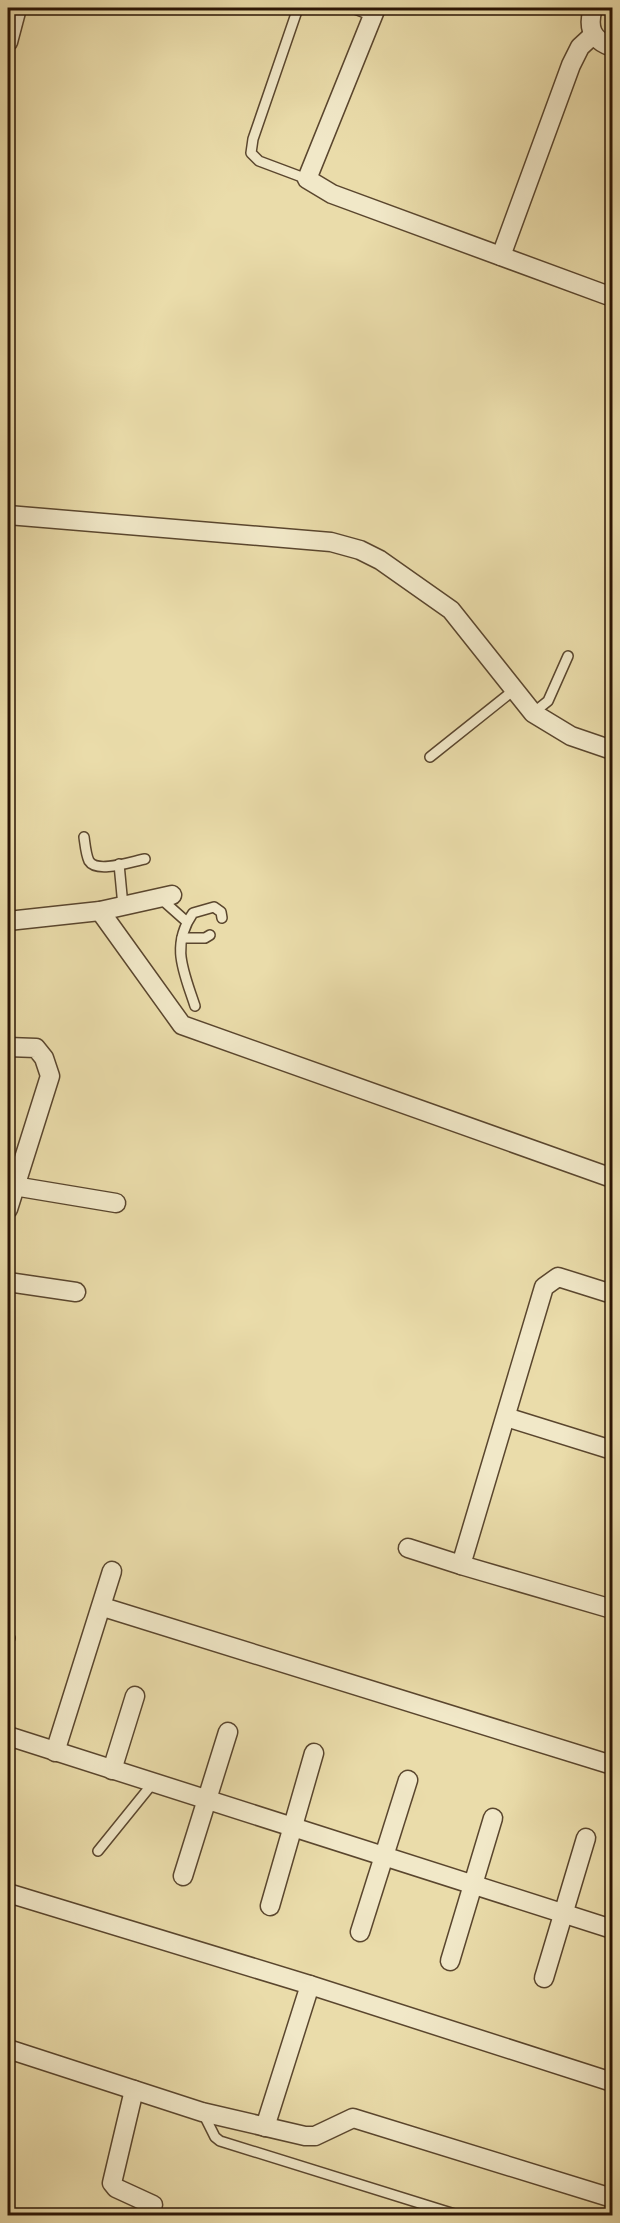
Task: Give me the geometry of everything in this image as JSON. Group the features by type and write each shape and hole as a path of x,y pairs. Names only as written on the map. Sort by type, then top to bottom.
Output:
{"street":[{"path":"8,42 16,8"},
{"path":"593,8 590,27 593,35 601,43 612,47"},
{"path":"375,12 307,179 332,194 612,297"},
{"path":"501,256 571,65 580,47 593,35"},
{"path":"8,515 331,542 360,550 380,560 452,610 533,713 572,736 612,750"},
{"path":"8,921 100,911 166,896"},
{"path":"100,911 182,1025 612,1178"},
{"path":"8,1047 29,1045 36,1048 44,1058 50,1076 8,1209"},
{"path":"14,1186 117,1203"},
{"path":"461,1565 544,1287 558,1277 612,1294"},
{"path":"8,1282 76,1292"},
{"path":"506,1417 612,1450"},
{"path":"408,1548 612,1609"},
{"path":"55,1752 103,1607 112,1571"},
{"path":"103,1607 612,1765"},
{"path":"112,1770 135,1696"},
{"path":"183,1876 228,1732"},
{"path":"8,1736 612,1929"},
{"path":"270,1906 314,1753"},
{"path":"360,1932 408,1780"},
{"path":"450,1961 493,1818"},
{"path":"544,1978 586,1838"},
{"path":"8,1893 310,1985 612,2082"},
{"path":"265,2127 310,1985"},
{"path":"8,2049 202,2112 265,2127 315,2136 353,2118 612,2198"},
{"path":"134,2090 112,2183 116,2188 153,2205"}],"lane":[{"path":"298,8 253,139 251,153 259,161 307,179"},
{"path":"352,8 375,12"},
{"path":"533,713 548,700 568,656"},
{"path":"430,757 514,690"},
{"path":"84,837 89,861 94,865 103,868 145,859"},
{"path":"119,864 123,906"},
{"path":"166,896 187,922"},
{"path":"195,1006 180,960 182,938 187,922 193,913 214,907 221,912 222,918"},
{"path":"182,938 205,938 210,935"},
{"path":"98,1851 153,1783"},
{"path":"202,2112 215,2138 220,2141 461,2216"}]}
